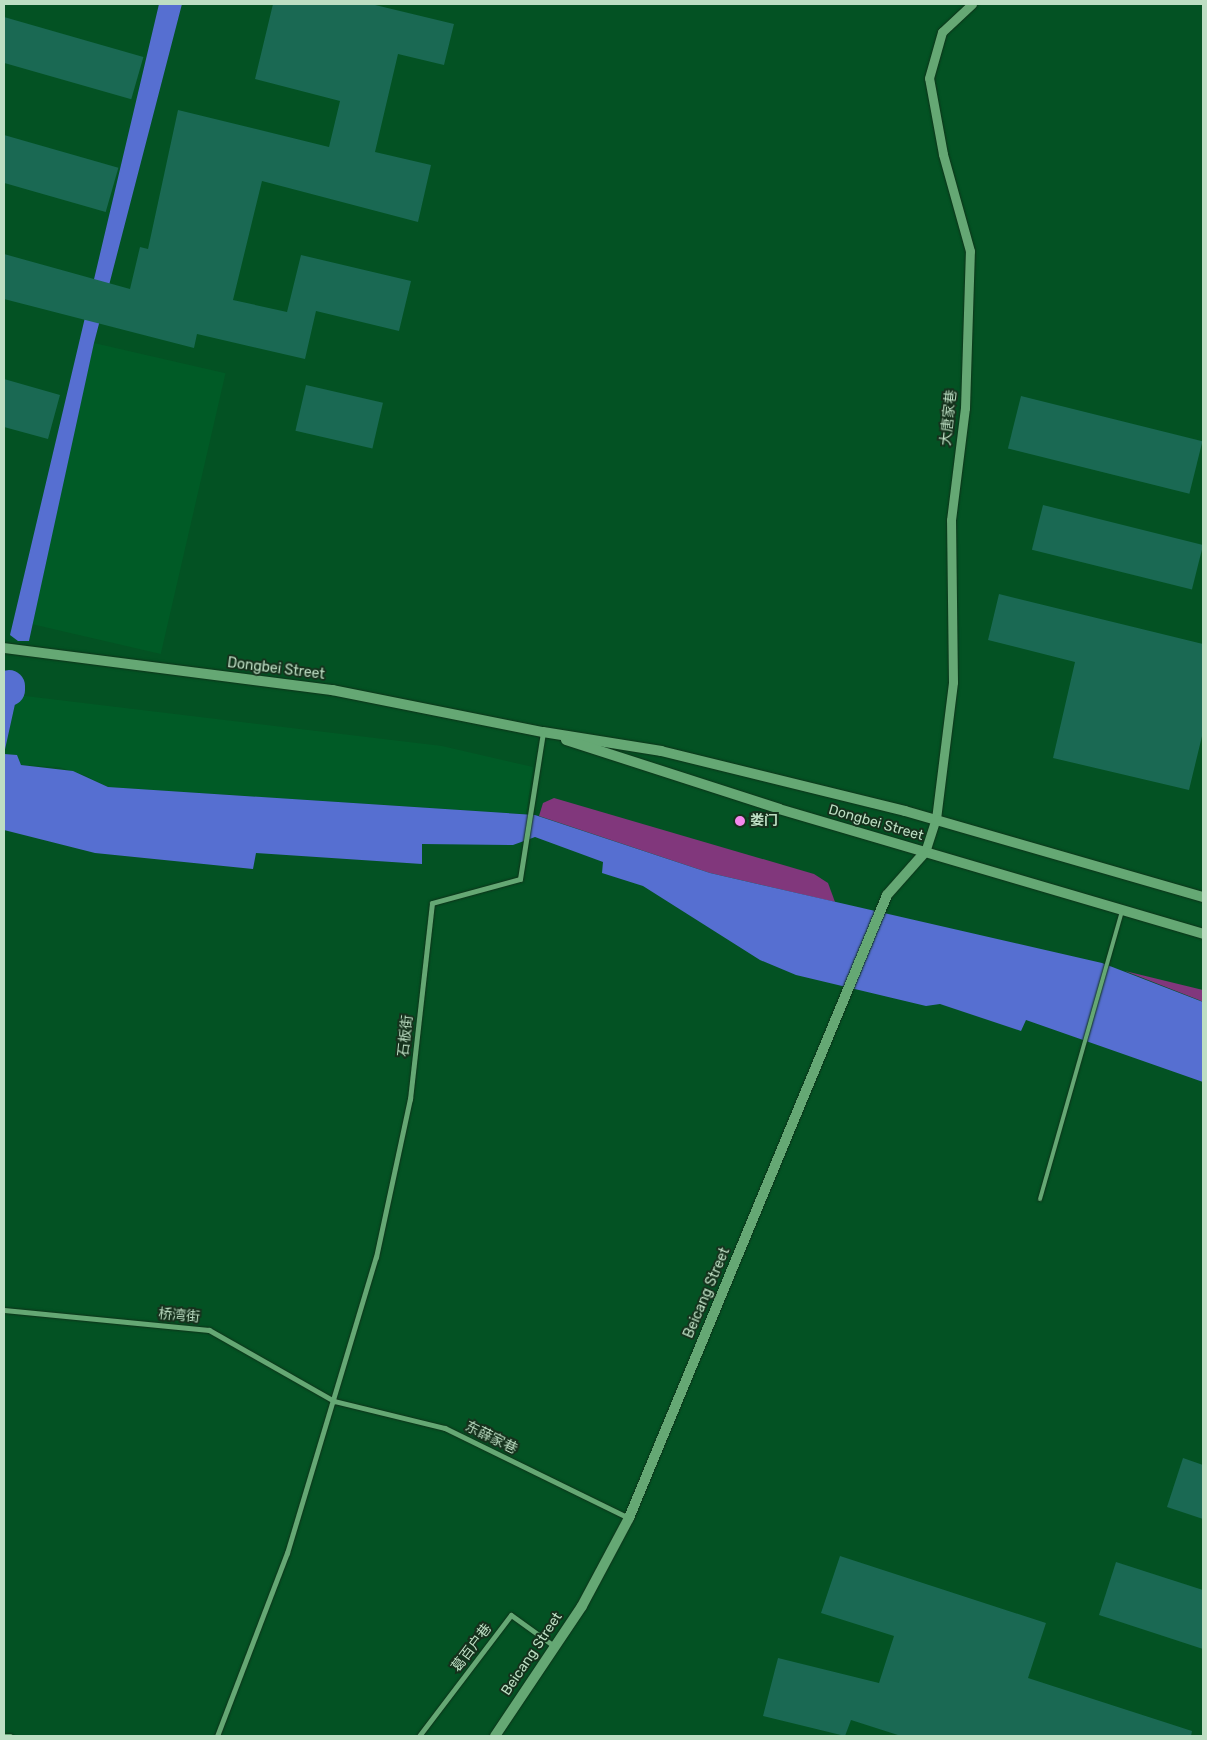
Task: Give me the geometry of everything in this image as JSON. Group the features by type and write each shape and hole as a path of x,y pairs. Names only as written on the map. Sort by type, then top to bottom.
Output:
{"main road":[{"name":"Dongbei Street","path":"4,648 332,690 542,732 670,753 936,819 1203,897"},
{"name":"Dongbei Street","path":"542,732 693,783 1203,934"},
{"name":"Beicang Street","path":"495,1736 582,1606 629,1518 887,895 925,852"}],"street":[{"name":"大唐家巷","path":"925,852 936,819 953,682 951,520 965,408 970,251 943,154 929,78 942,32 972,4"},
{"name":"石板街","path":"334,1402 376,1257 410,1099 432,903 520,879 542,732"},
{"name":"桥湾街","path":"4,1310 209,1330 334,1402"},
{"name":"东薛家巷","path":"334,1402 445,1428 629,1518"},
{"path":"217,1736 287,1553 334,1402"},
{"name":"葛百户巷","path":"419,1736 511,1615 554,1646"},
{"path":"4,1736 10,1736"}],"lane":[{"path":"1040,1199 1079,1056 1112,954 1122,909"}],"shaded area":[{"path":"94,343 226,373 161,654 29,624"},
{"path":"17,695 442,746 533,767 526,814 108,787 84,775 59,767 21,765 4,754"},
{"path":"554,798 814,874 828,883 835,902 710,873 539,816 543,803"},
{"path":"1125,971 1203,990 1203,1002 1199,1000"}],"water":[{"path":"159,4 182,4 94,343 29,641 18,641 10,635"},
{"path":"4,690 17,695 4,754"},
{"path":"4,754 17,755 21,765 73,771 108,787 535,815 710,873 1102,963 1203,1002 1203,1082 1026,1020 1021,1031 940,1004 926,1006 796,975 760,960 643,886 602,873 603,862 535,837 513,845 422,844 422,864 256,853 253,869 95,853 4,830"}],"building":[{"path":"273,4 371,4 454,24 444,65 398,54 375,152 431,165 418,222 262,181 233,300 287,312 301,255 411,281 399,331 316,311 305,359 197,334 194,348 4,299 4,254 130,289 140,247 148,249 178,110 329,147 340,101 255,79"},
{"path":"4,17 143,57 131,99 4,63"},
{"path":"4,135 118,168 106,212 4,183"},
{"path":"4,379 60,395 48,439 4,427"},
{"path":"306,385 383,403 372,449 295,431"},
{"path":"1021,396 1202,441 1189,494 1008,448"},
{"path":"1043,505 1203,545 1192,590 1032,550"},
{"path":"999,594 1203,644 1203,732 1189,790 1053,758 1075,662 988,640"},
{"path":"1183,1458 1203,1465 1203,1519 1167,1507"},
{"path":"840,1556 1046,1623 1028,1678 1192,1731 1191,1736 901,1736 851,1720 845,1736 763,1716 778,1658 879,1683 894,1636 821,1613"},
{"path":"1116,1562 1203,1590 1203,1649 1099,1615"}],"place":[{"name":"娄门","path":"740,821"}]}
